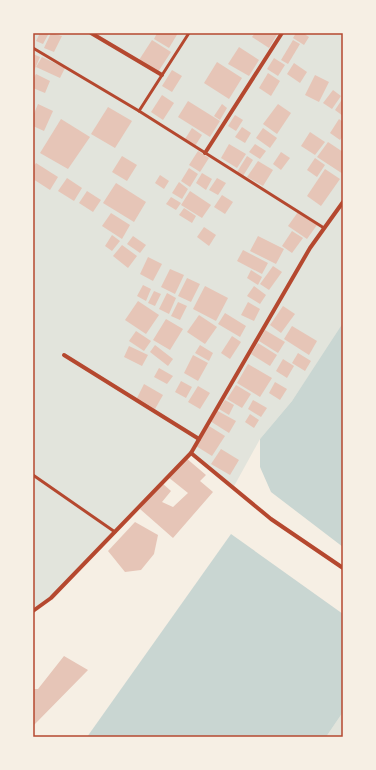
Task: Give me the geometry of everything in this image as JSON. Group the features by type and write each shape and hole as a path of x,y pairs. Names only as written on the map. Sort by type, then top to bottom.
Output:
{"street":[{"path":"92,33 162,74"},
{"path":"205,152 282,33"},
{"path":"33,611 51,598 191,453 310,248 343,202"},
{"path":"64,355 199,439"},
{"path":"191,453 271,519 343,568"}],"lane":[{"path":"139,111 188,33"},
{"path":"33,48 139,111 324,228"},
{"path":"33,475 115,532"}],"shaded area":[{"path":"33,33 343,33 343,325 292,401 260,439 233,488 191,453 51,598 33,611"},
{"path":"343,323 343,547 271,492 260,467 260,439 292,401"},
{"path":"231,534 343,614 343,712 326,737 87,737"},
{"path":"343,712 343,737 326,737"}],"building":[{"path":"40,33 49,33 43,44 36,41"},
{"path":"51,33 62,36 54,52 44,48"},
{"path":"157,33 178,33 169,48 154,39"},
{"path":"255,33 278,33 269,48 252,37"},
{"path":"296,33 303,33 309,37 304,45 293,38"},
{"path":"152,40 171,52 158,72 139,60"},
{"path":"293,40 300,44 288,64 281,60"},
{"path":"239,47 259,60 249,76 228,64"},
{"path":"33,54 40,57 34,71 33,70"},
{"path":"42,57 65,68 60,78 36,67"},
{"path":"274,58 285,65 278,76 267,69"},
{"path":"217,62 242,78 229,99 204,83"},
{"path":"294,63 307,72 300,83 287,74"},
{"path":"172,70 182,76 172,92 162,86"},
{"path":"268,73 280,81 271,96 259,88"},
{"path":"36,74 50,81 45,93 33,88 33,79"},
{"path":"315,75 329,82 319,102 305,95"},
{"path":"333,90 341,96 332,109 323,103"},
{"path":"162,95 174,103 163,120 151,112"},
{"path":"343,98 343,116 335,110"},
{"path":"188,101 220,121 210,137 178,117"},
{"path":"38,104 53,111 44,131 33,126 33,116"},
{"path":"222,104 227,108 220,120 214,116"},
{"path":"278,104 291,113 277,134 263,124"},
{"path":"108,107 132,121 115,148 91,134"},
{"path":"235,115 243,120 236,131 228,126"},
{"path":"61,119 90,137 68,169 40,153"},
{"path":"339,119 343,122 343,136 340,140 330,133"},
{"path":"242,127 251,133 245,143 235,137"},
{"path":"192,128 202,135 195,146 185,139"},
{"path":"263,128 277,138 270,148 256,138"},
{"path":"310,132 325,142 315,155 301,146"},
{"path":"328,142 343,152 343,174 317,157"},
{"path":"229,144 246,154 237,168 221,158"},
{"path":"255,144 266,151 260,159 249,152"},
{"path":"198,151 209,158 200,172 189,165"},
{"path":"281,152 290,158 281,170 273,164"},
{"path":"122,156 137,165 127,181 112,172"},
{"path":"247,156 253,160 243,176 237,172"},
{"path":"315,158 325,165 317,177 307,170"},
{"path":"258,161 273,170 263,186 247,177"},
{"path":"36,163 58,177 50,190 33,179 33,167"},
{"path":"189,168 198,174 190,187 181,181"},
{"path":"325,169 340,179 321,206 307,196"},
{"path":"202,173 212,179 206,190 196,183"},
{"path":"160,175 169,181 164,189 155,183"},
{"path":"67,178 82,188 74,201 58,191"},
{"path":"217,178 226,183 218,195 209,190"},
{"path":"179,182 188,189 182,199 172,193"},
{"path":"116,183 146,202 134,222 103,203"},
{"path":"87,191 101,200 93,212 79,203"},
{"path":"190,191 211,205 202,218 181,205"},
{"path":"222,195 233,202 225,214 214,207"},
{"path":"171,197 181,203 176,210 166,204"},
{"path":"184,208 196,216 192,223 179,215"},
{"path":"298,212 317,225 307,239 288,226"},
{"path":"111,213 130,225 122,239 102,226"},
{"path":"204,227 216,235 209,246 197,237"},
{"path":"292,231 303,238 292,253 282,246"},
{"path":"112,235 120,241 112,251 105,246"},
{"path":"133,236 146,245 140,253 127,244"},
{"path":"258,236 284,249 276,264 250,251"},
{"path":"122,245 137,256 128,268 113,256"},
{"path":"243,250 268,263 262,274 237,261"},
{"path":"148,257 162,264 153,281 140,274"},
{"path":"273,266 282,272 269,290 260,284"},
{"path":"170,269 184,275 175,294 161,287"},
{"path":"251,270 262,277 258,285 247,278"},
{"path":"187,278 200,284 191,302 178,296"},
{"path":"143,285 151,289 146,301 137,296"},
{"path":"205,286 228,298 216,321 193,309"},
{"path":"254,286 266,295 260,304 247,296"},
{"path":"154,291 161,294 155,306 148,303"},
{"path":"167,293 176,298 169,314 159,309"},
{"path":"138,301 159,315 146,334 125,320"},
{"path":"178,302 187,306 180,320 171,316"},
{"path":"248,302 260,309 254,321 241,315"},
{"path":"283,306 295,314 281,333 270,325"},
{"path":"225,313 246,326 240,337 218,324"},
{"path":"199,315 217,327 205,344 187,332"},
{"path":"166,319 183,329 170,350 153,340"},
{"path":"292,326 317,341 309,355 284,339"},
{"path":"265,330 285,342 278,353 259,341"},
{"path":"136,331 151,341 144,351 129,341"},
{"path":"232,336 241,342 230,359 221,353"},
{"path":"258,343 277,355 270,366 251,354"},
{"path":"155,345 173,359 168,366 150,352"},
{"path":"200,345 213,353 209,361 195,353"},
{"path":"129,346 148,355 142,366 124,357"},
{"path":"298,353 311,361 305,371 292,363"},
{"path":"193,355 208,363 198,381 184,373"},
{"path":"283,359 294,366 287,378 276,371"},
{"path":"248,364 272,378 260,397 237,383"},
{"path":"159,368 173,376 167,384 154,377"},
{"path":"181,381 192,387 186,398 175,392"},
{"path":"275,382 287,389 280,400 269,393"},
{"path":"144,384 163,395 155,409 137,398"},
{"path":"236,385 251,394 242,408 227,399"},
{"path":"198,386 210,393 200,409 188,402"},
{"path":"225,400 234,405 229,415 219,409"},
{"path":"253,400 267,408 261,417 248,409"},
{"path":"216,410 236,421 229,433 210,421"},
{"path":"250,414 259,420 254,428 245,422"},
{"path":"209,426 225,436 212,456 196,446"},
{"path":"221,449 239,460 230,475 211,464"},
{"path":"186,458 206,475 200,481 213,492 173,538 140,509 162,483 171,491 162,502 173,507 188,493 168,477"},
{"path":"135,522 158,535 154,554 141,570 125,572 108,551"},
{"path":"64,656 88,670 33,726 33,689 38,689"}]}
